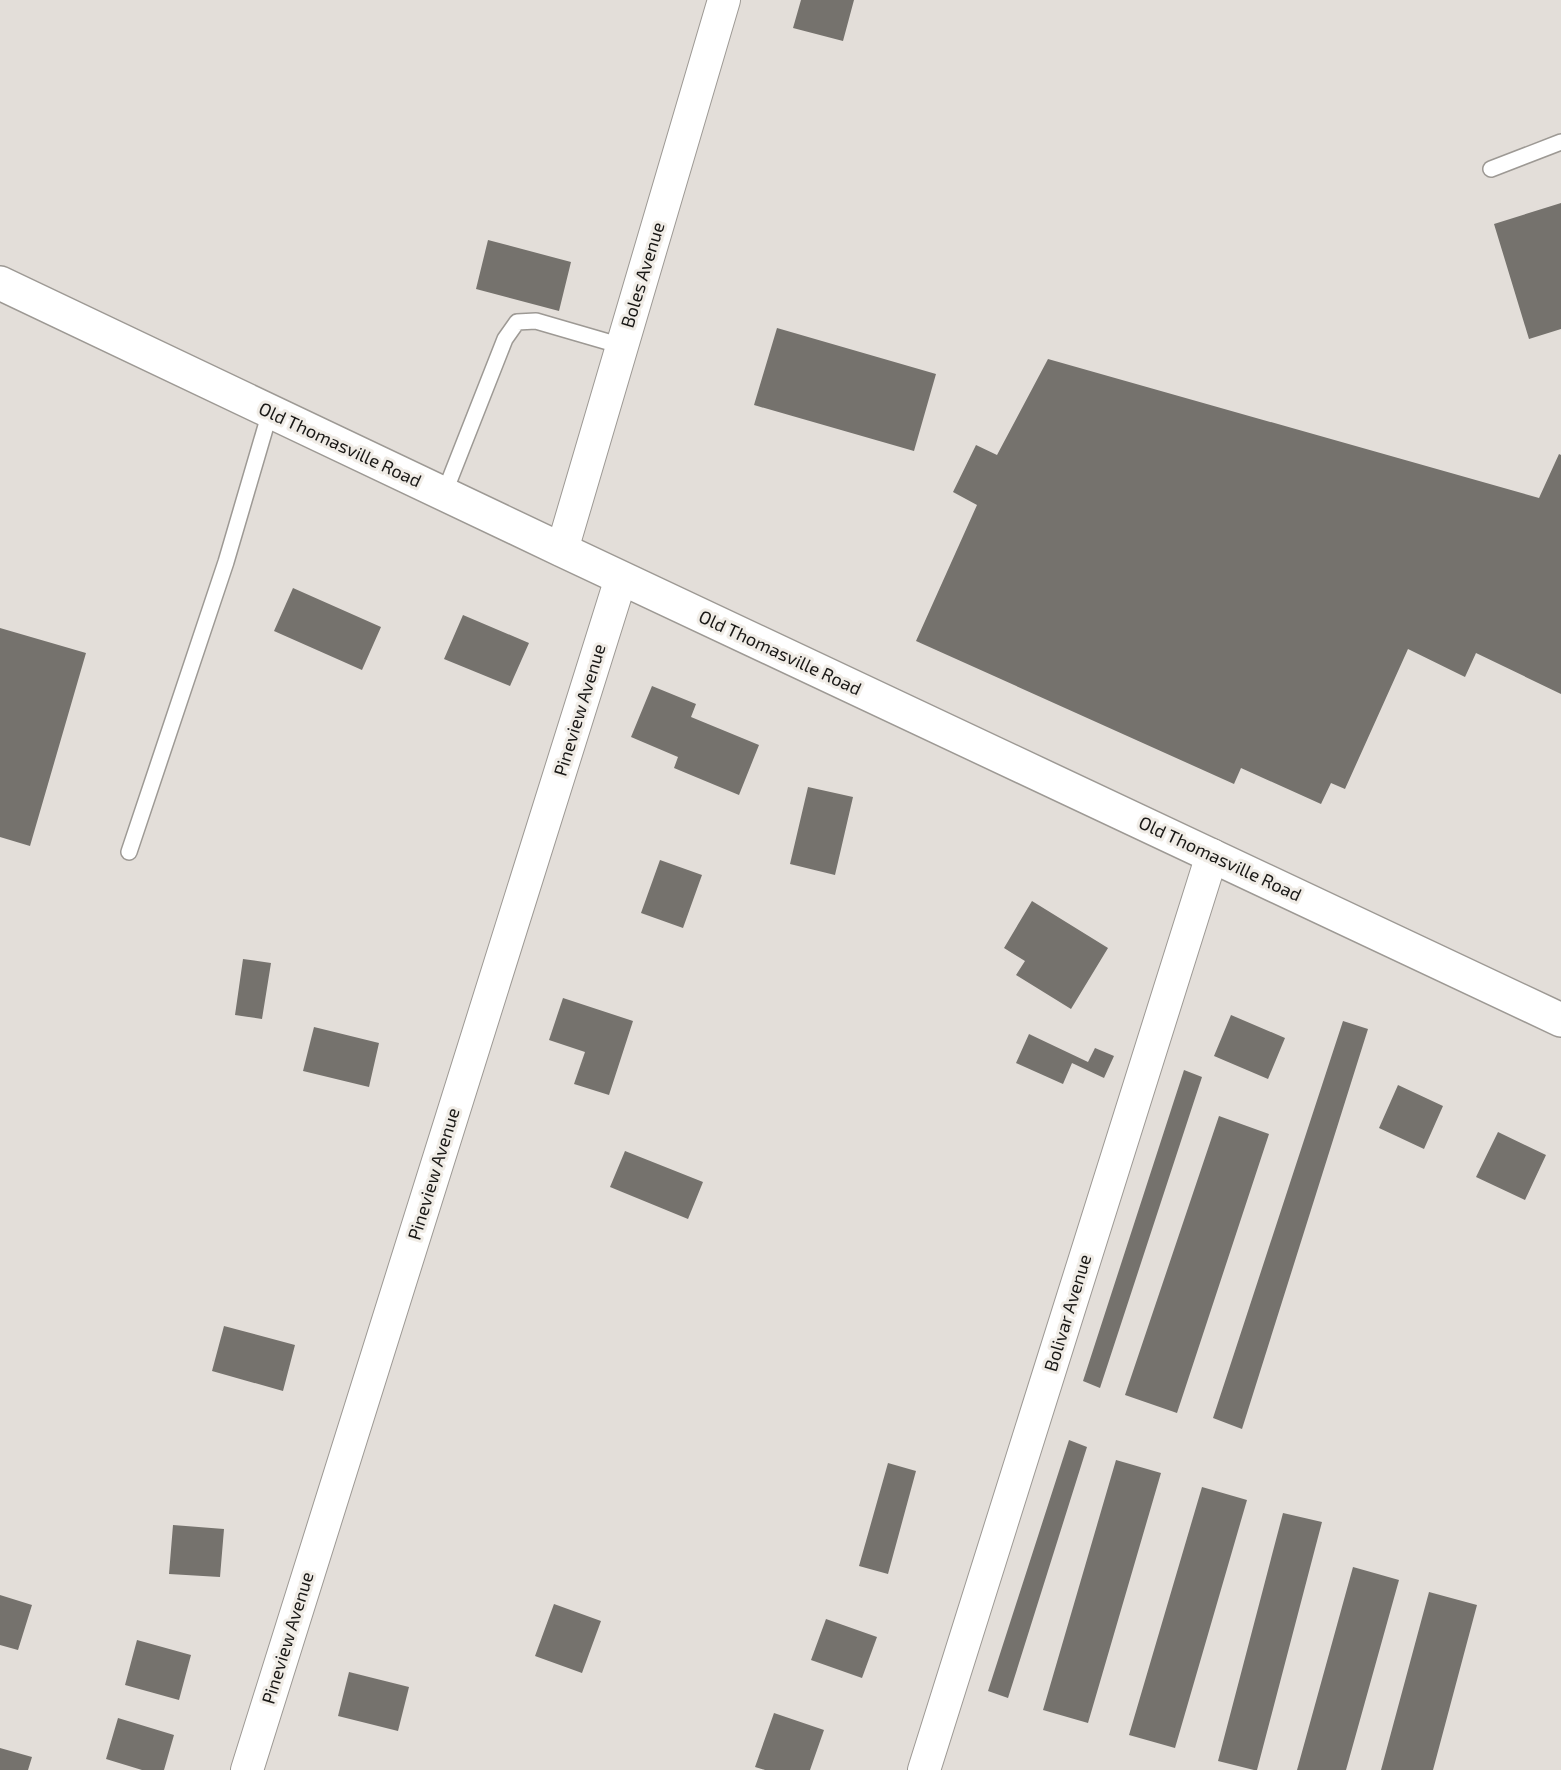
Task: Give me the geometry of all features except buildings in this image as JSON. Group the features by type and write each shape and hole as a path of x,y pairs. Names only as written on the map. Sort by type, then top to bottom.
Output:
{"street":[{"name":"Boles Avenue","path":"561,550 724,0"},
{"name":"Old Thomasville Road","path":"0,283 561,550 1561,1020"},
{"name":"Pineview Avenue","path":"247,1770 621,578"},
{"name":"Bolivar Avenue","path":"924,1770 1212,855"}],"lane":[{"path":"1491,169 1561,142"},
{"path":"444,494 505,339 517,322 536,321 622,346"},
{"path":"129,852 226,562 270,412"}]}
